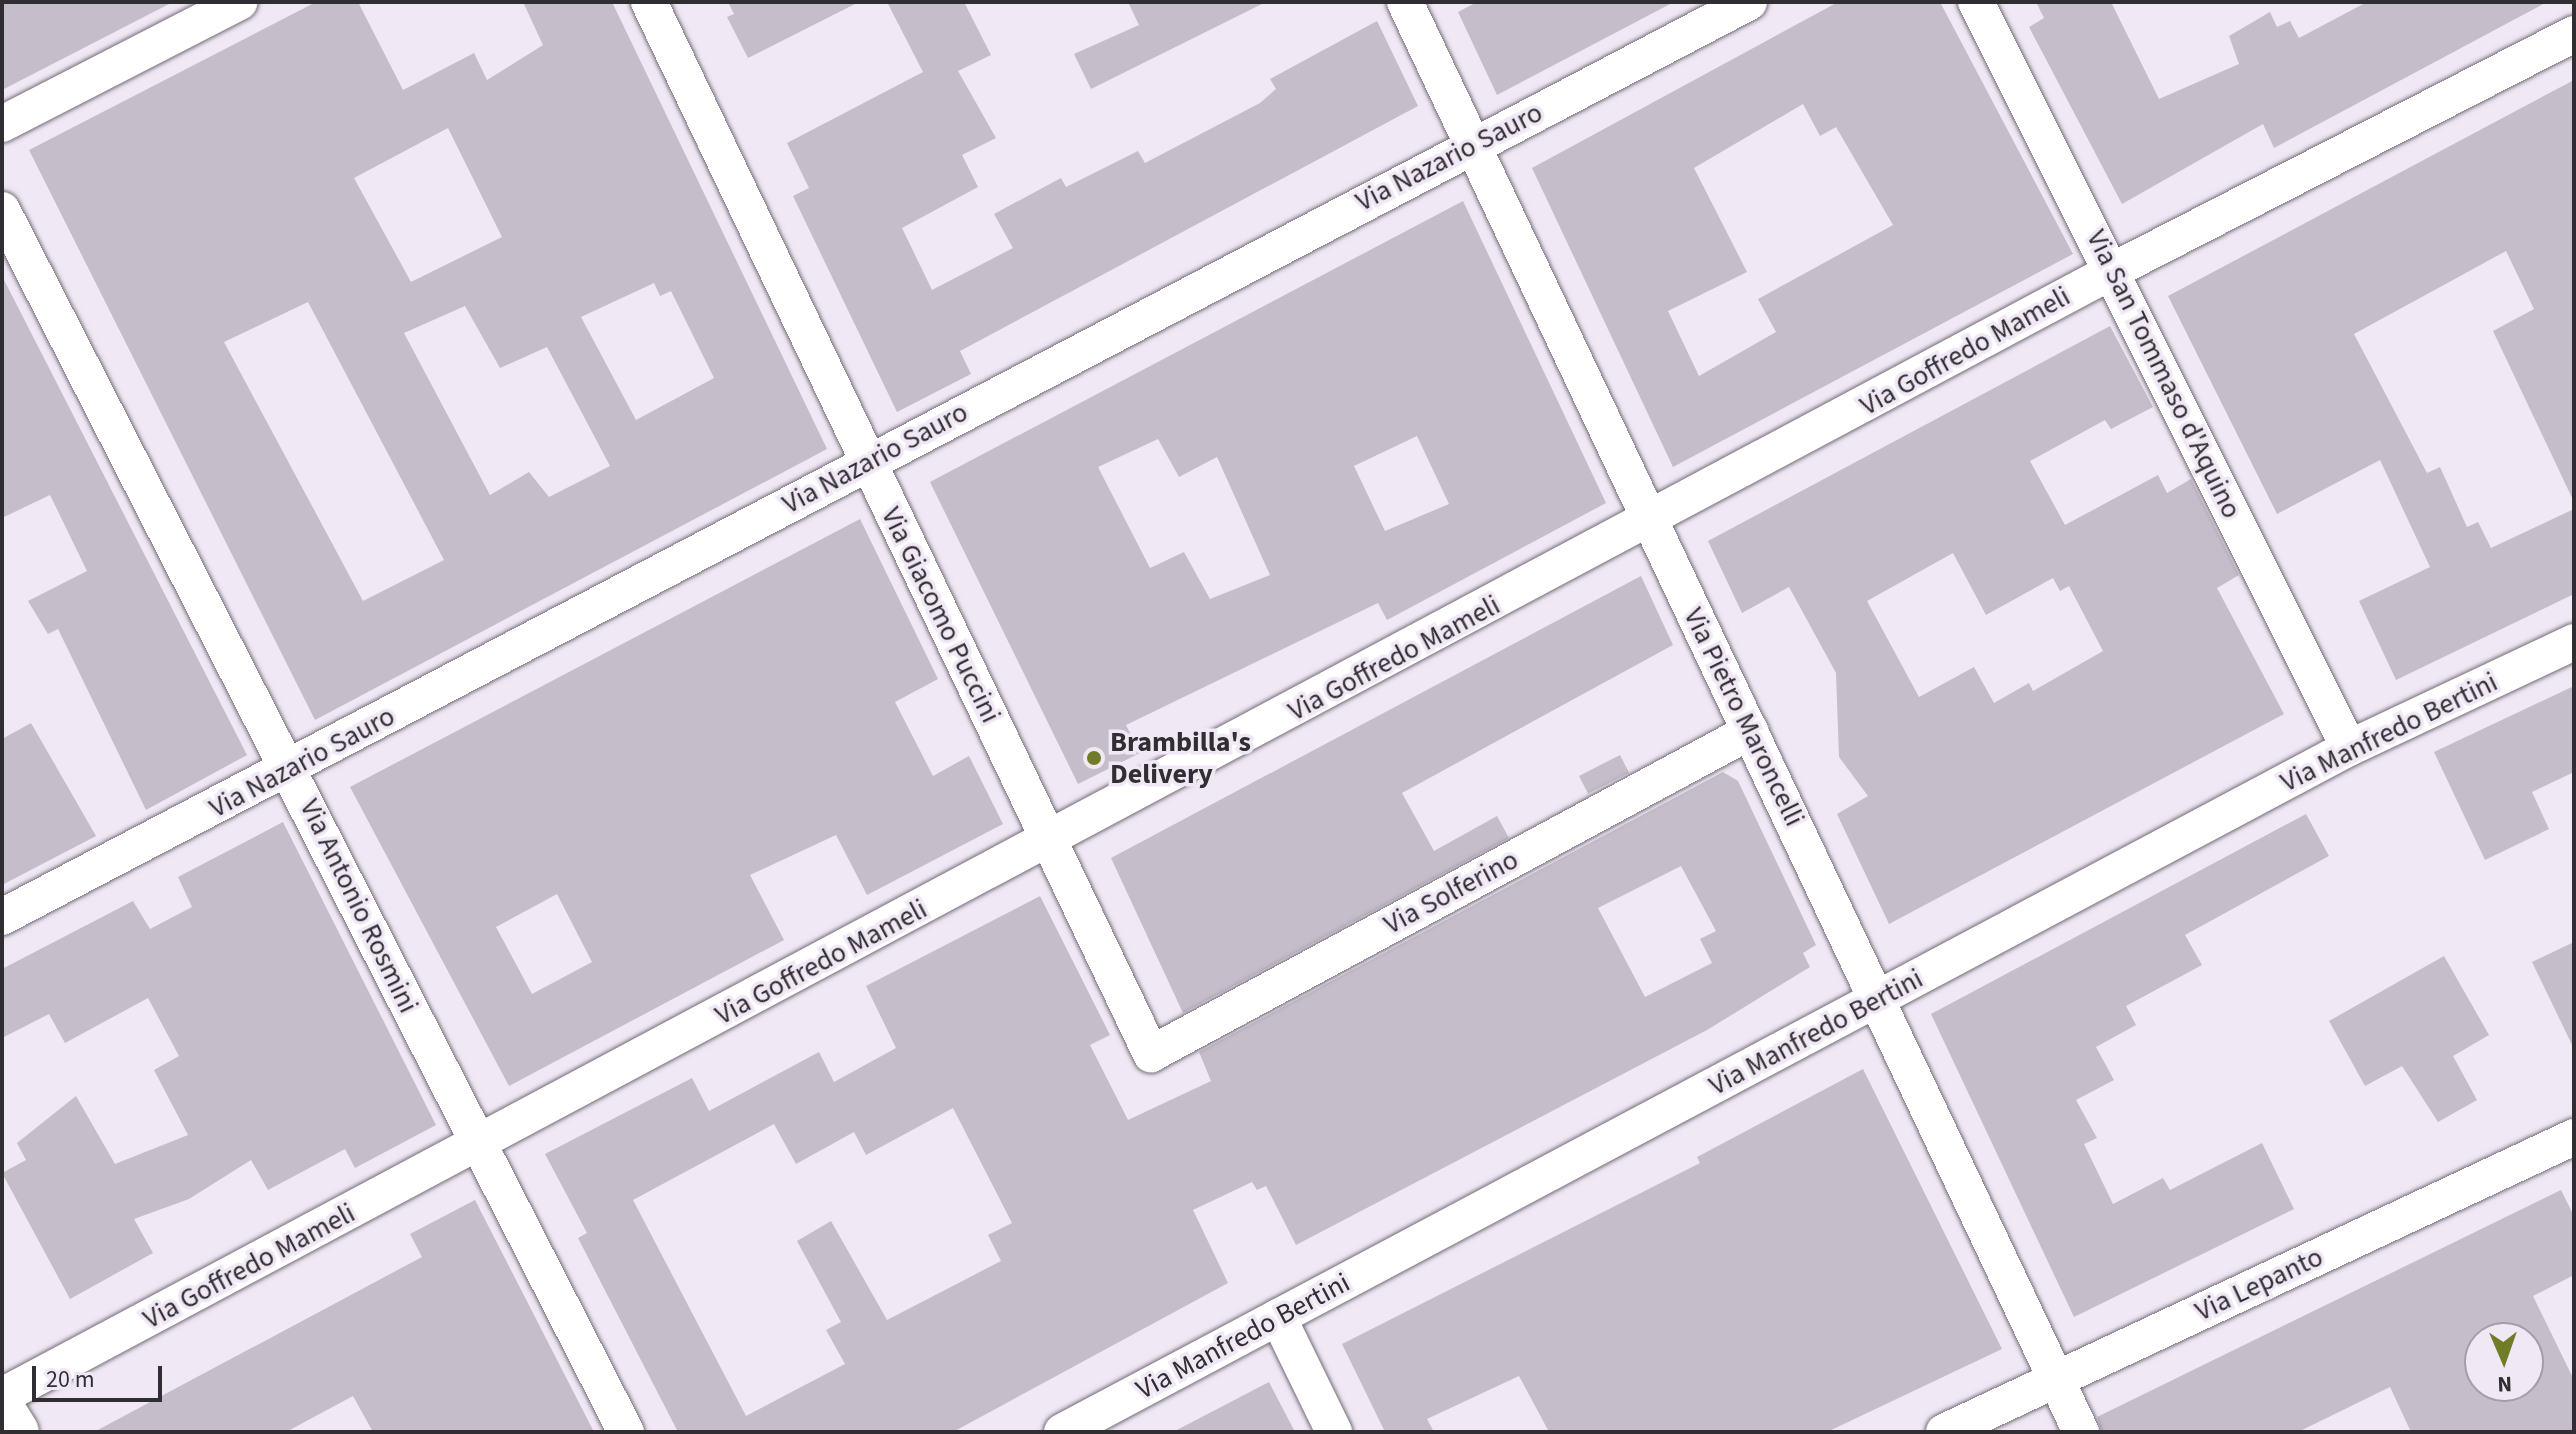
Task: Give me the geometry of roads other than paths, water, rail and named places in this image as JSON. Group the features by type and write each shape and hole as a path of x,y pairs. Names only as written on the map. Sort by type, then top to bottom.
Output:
{"street":[{"path":"2,124 239,2"},
{"name":"Via Giacomo Puccini","path":"649,2 1151,1054"},
{"name":"Via Pietro Maroncelli","path":"1405,2 1879,999 2081,1432"},
{"name":"Via Nazario Sauro","path":"2,917 291,768 1472,144 1749,2"},
{"name":"Via San Tommaso d'Aquino","path":"1976,2 2114,270 2349,748"},
{"name":"Via Goffredo Mameli","path":"2,1396 1651,523 2114,270 2574,34"},
{"name":"Via Antonio Rosmini","path":"2,210 291,768 626,1432"},
{"name":"Via Manfredo Bertini","path":"1062,1432 2349,748 2574,642"},
{"name":"Via Solferino","path":"1151,1054 1751,731"},
{"name":"Via Lepanto","path":"1944,1432 2574,1137"},
{"path":"1278,1317 1334,1432"},
{"path":"2,1408 17,1432"}],"place":[{"name":"Brambilla's Delivery","path":"1094,758"}]}
